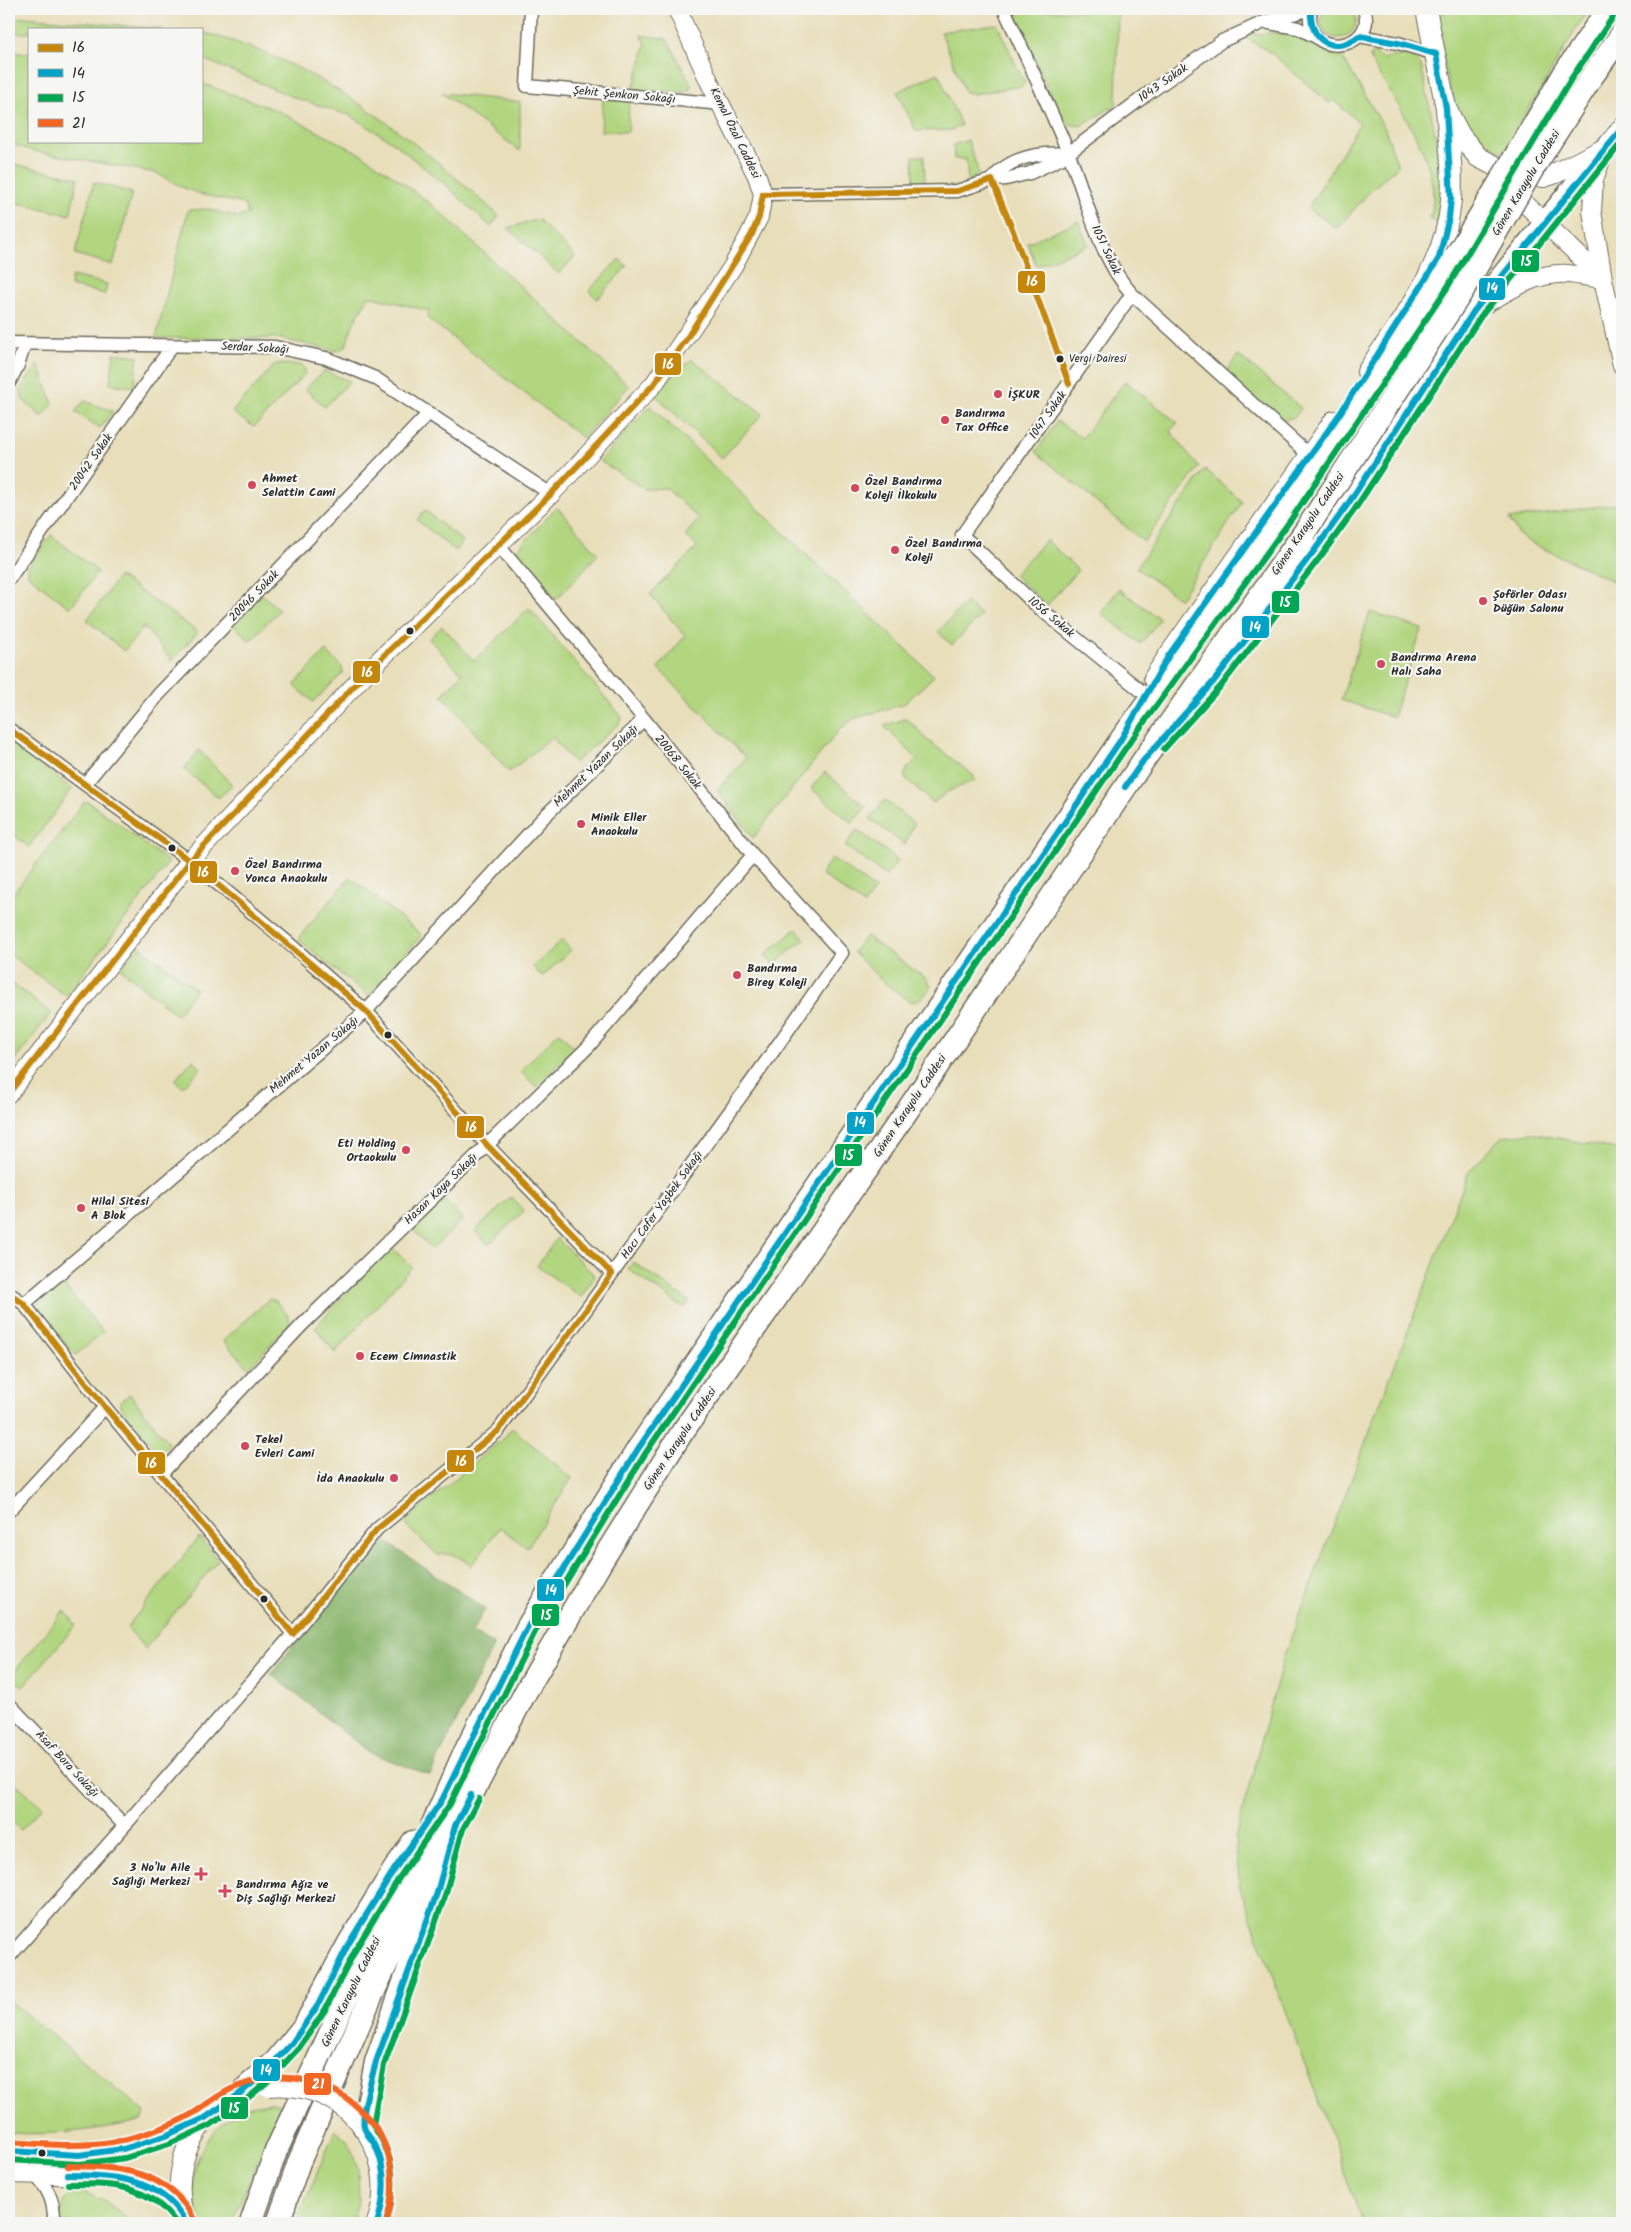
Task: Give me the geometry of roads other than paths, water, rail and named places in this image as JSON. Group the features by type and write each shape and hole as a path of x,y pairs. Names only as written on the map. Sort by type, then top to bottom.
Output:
{"highway":[{"name":"Gönen Karayolu Caddesi","path":"251,2223 276,2150 349,1992 413,1868 442,1800 527,1628 638,1448 1120,742 1284,513 1440,283 1564,74 1608,9"},
{"name":"Gönen Karayolu Caddesi","path":"278,2223 299,2162 370,1999 455,1826 529,1684 601,1562 681,1434 905,1114 1143,761 1304,532 1452,307 1532,170 1591,78 1622,34"},
{"path":"1143,761 1214,681 1314,551 1348,504 1474,311 1606,148"},
{"path":"230,2100 276,2061 305,2024 349,1944 392,1873 442,1800"},
{"path":"362,2124 376,2062 437,1893 455,1826"}],"main road":[{"name":"Kemal Özal Caddesi","path":"9,1093 190,861 367,672 551,494 654,384 687,338 752,234 759,217 762,194 757,176 677,9"},
{"path":"1120,742 1145,694 1169,654 1310,456 1421,289 1438,258 1444,240 1451,198 1446,108 1426,9"},
{"path":"1446,108 1460,135 1478,157 1545,224 1604,279"},
{"path":"1622,128 1606,148 1594,179 1592,211 1622,365"},
{"path":"1478,157 1498,168 1513,173 1544,177 1606,148"},
{"path":"1474,311 1516,287 1539,277 1566,274 1604,279"},
{"path":"9,2150 79,2155 123,2149 185,2128 205,2118 230,2100 268,2086 290,2086 313,2090 343,2105 362,2124 375,2146 382,2167 384,2192 377,2223"},
{"path":"185,2220 180,2199 180,2180 185,2155 200,2127 230,2100"},
{"path":"9,2173 124,2177 142,2183 168,2199 185,2220"}],"street":[{"name":"Şehit Şenkon Sokağı","path":"531,9 527,86 722,104"},
{"name":"1051 Sokak","path":"1004,9 1069,154 1093,223 1112,268 1132,294 1310,456"},
{"name":"1043 Sokak","path":"1069,154 1146,95 1222,41 1264,22 1311,9"},
{"path":"1311,9 1311,27 1323,41"},
{"path":"1264,22 1298,28 1323,41 1339,46 1348,44 1359,36 1365,22 1364,9"},
{"path":"1359,36 1398,43 1436,54"},
{"path":"762,194 957,191 992,180 1000,170 1025,158 1045,154 1069,154"},
{"name":"1047 Sokak","path":"962,535 1132,294"},
{"name":"Serdar Sokağı","path":"9,343 275,347 326,358 375,378 551,494"},
{"path":"9,382 18,365 25,344"},
{"name":"20042 Sokak","path":"9,579 172,346"},
{"name":"20046 Sokak","path":"85,784 159,694 429,413"},
{"name":"1056 Sokak","path":"962,535 1039,608 1145,694"},
{"name":"20068 Sokak","path":"498,544 644,719 753,855 842,954"},
{"name":"Mehmet Yazan Sokağı","path":"24,1304 366,1011 543,818 644,719"},
{"path":"9,729 190,861 366,1011 487,1145 612,1274"},
{"name":"Hasan Kaya Sokağı","path":"162,1473 302,1324 588,1047 753,855"},
{"name":"Hacı Cafer Yaşbek Sokağı","path":"9,1956 293,1634 377,1529 498,1431 842,954"},
{"path":"9,1293 24,1304 105,1407 162,1473 293,1634"},
{"path":"9,1511 105,1407"},
{"name":"Asaf Bora Sokağı","path":"9,1704 124,1825"},
{"path":"33,2174 42,2181 53,2202 54,2223"},
{"path":"49,2194 52,2179 56,2175"}],"place":[{"name":"Vergi Dairesi","path":"1060,359"},
{"name":"İŞKUR","path":"998,394"},
{"name":"Bandırma Tax Office","path":"945,420"},
{"name":"Ahmet Selattin Cami","path":"252,485"},
{"name":"Özel Bandırma Koleji İlkokulu","path":"855,488"},
{"name":"Özel Bandırma Koleji","path":"895,550"},
{"name":"Şoförler Odası Düğün Salonu","path":"1483,601"},
{"name":"Bandırma Arena Halı Saha","path":"1381,664"},
{"name":"Minik Eller Anaokulu","path":"581,824"},
{"name":"Özel Bandırma Yonca Anaokulu","path":"235,871"},
{"name":"Bandırma Birey Koleji","path":"737,975"},
{"name":"Eti Holding Ortaokulu","path":"406,1150"},
{"name":"Hilal Sitesi A Blok","path":"81,1208"},
{"name":"Ecem Cimnastik","path":"360,1356"},
{"name":"Tekel Evleri Cami","path":"245,1446"},
{"name":"İda Anaokulu","path":"394,1478"},
{"name":"3 No'lu Aile Sağlığı Merkezi","path":"201,1874"},
{"name":"Bandırma Ağız ve Diş Sağlığı Merkezi","path":"225,1891"}]}
